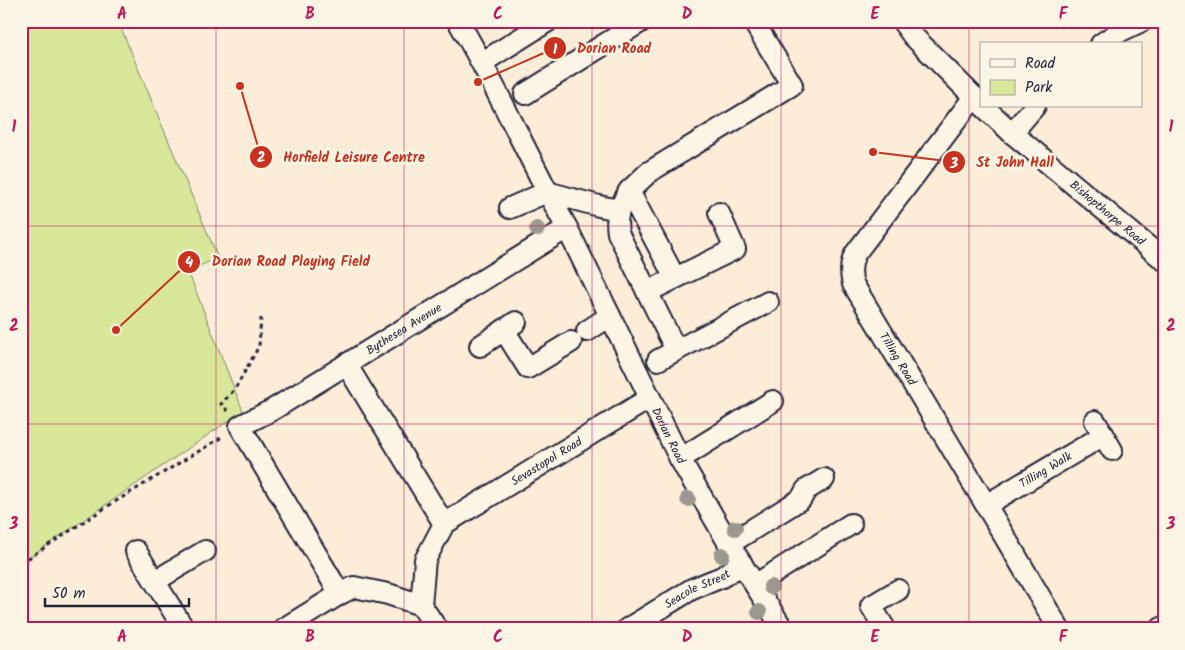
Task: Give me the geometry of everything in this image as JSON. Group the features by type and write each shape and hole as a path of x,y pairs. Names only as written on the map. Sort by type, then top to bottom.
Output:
{"street":[{"name":"Dorian Road","path":"458,21 483,62 680,459 729,544 783,629"},
{"path":"483,62 548,21"},
{"path":"525,94 642,21"},
{"path":"676,350 618,233 616,220 618,210 629,191 649,172 792,85 753,21"},
{"name":"Bishopthorpe Road","path":"902,21 913,36 979,103"},
{"path":"1104,42 1142,21"},
{"name":"Tilling Road","path":"979,103 855,254 850,268 850,277 1059,629"},
{"name":"Bishopthorpe Road","path":"984,108 1164,260"},
{"path":"1012,133 1032,108"},
{"path":"629,191 675,278"},
{"path":"510,208 547,192 618,210"},
{"path":"647,292 735,249 718,213"},
{"name":"Bythesea Avenue","path":"240,426 272,410 567,228"},
{"path":"658,360 768,302"},
{"path":"480,346 510,326 528,368 610,316"},
{"path":"346,364 444,524 425,560 421,605"},
{"name":"Sevastopol Road","path":"444,524 650,398"},
{"path":"680,459 773,401"},
{"path":"240,426 347,590"},
{"name":"Tilling Walk","path":"986,505 1104,435"},
{"path":"729,544 801,499 806,490 824,479"},
{"path":"755,585 851,524"},
{"path":"136,551 184,629"},
{"path":"155,581 205,551"},
{"name":"Seacole Street","path":"627,629 692,590 722,577 742,564"},
{"path":"283,629 347,590 388,594 421,605 438,629"},
{"path":"881,629 884,627 871,606 898,590"},
{"path":"1160,629 1164,627"}],"path":[{"path":"21,563 108,506 240,426 234,422 221,404 234,389 259,346 261,318"}],"green space":[{"path":"21,21 118,21 218,258 188,271 243,411 21,563"}],"place":[{"name":"Dorian Road","path":"478,82"},
{"name":"Horfield Leisure Centre","path":"240,86"},
{"name":"St John Hall","path":"873,152"},
{"name":"Dorian Road Playing Field","path":"116,330"}]}
